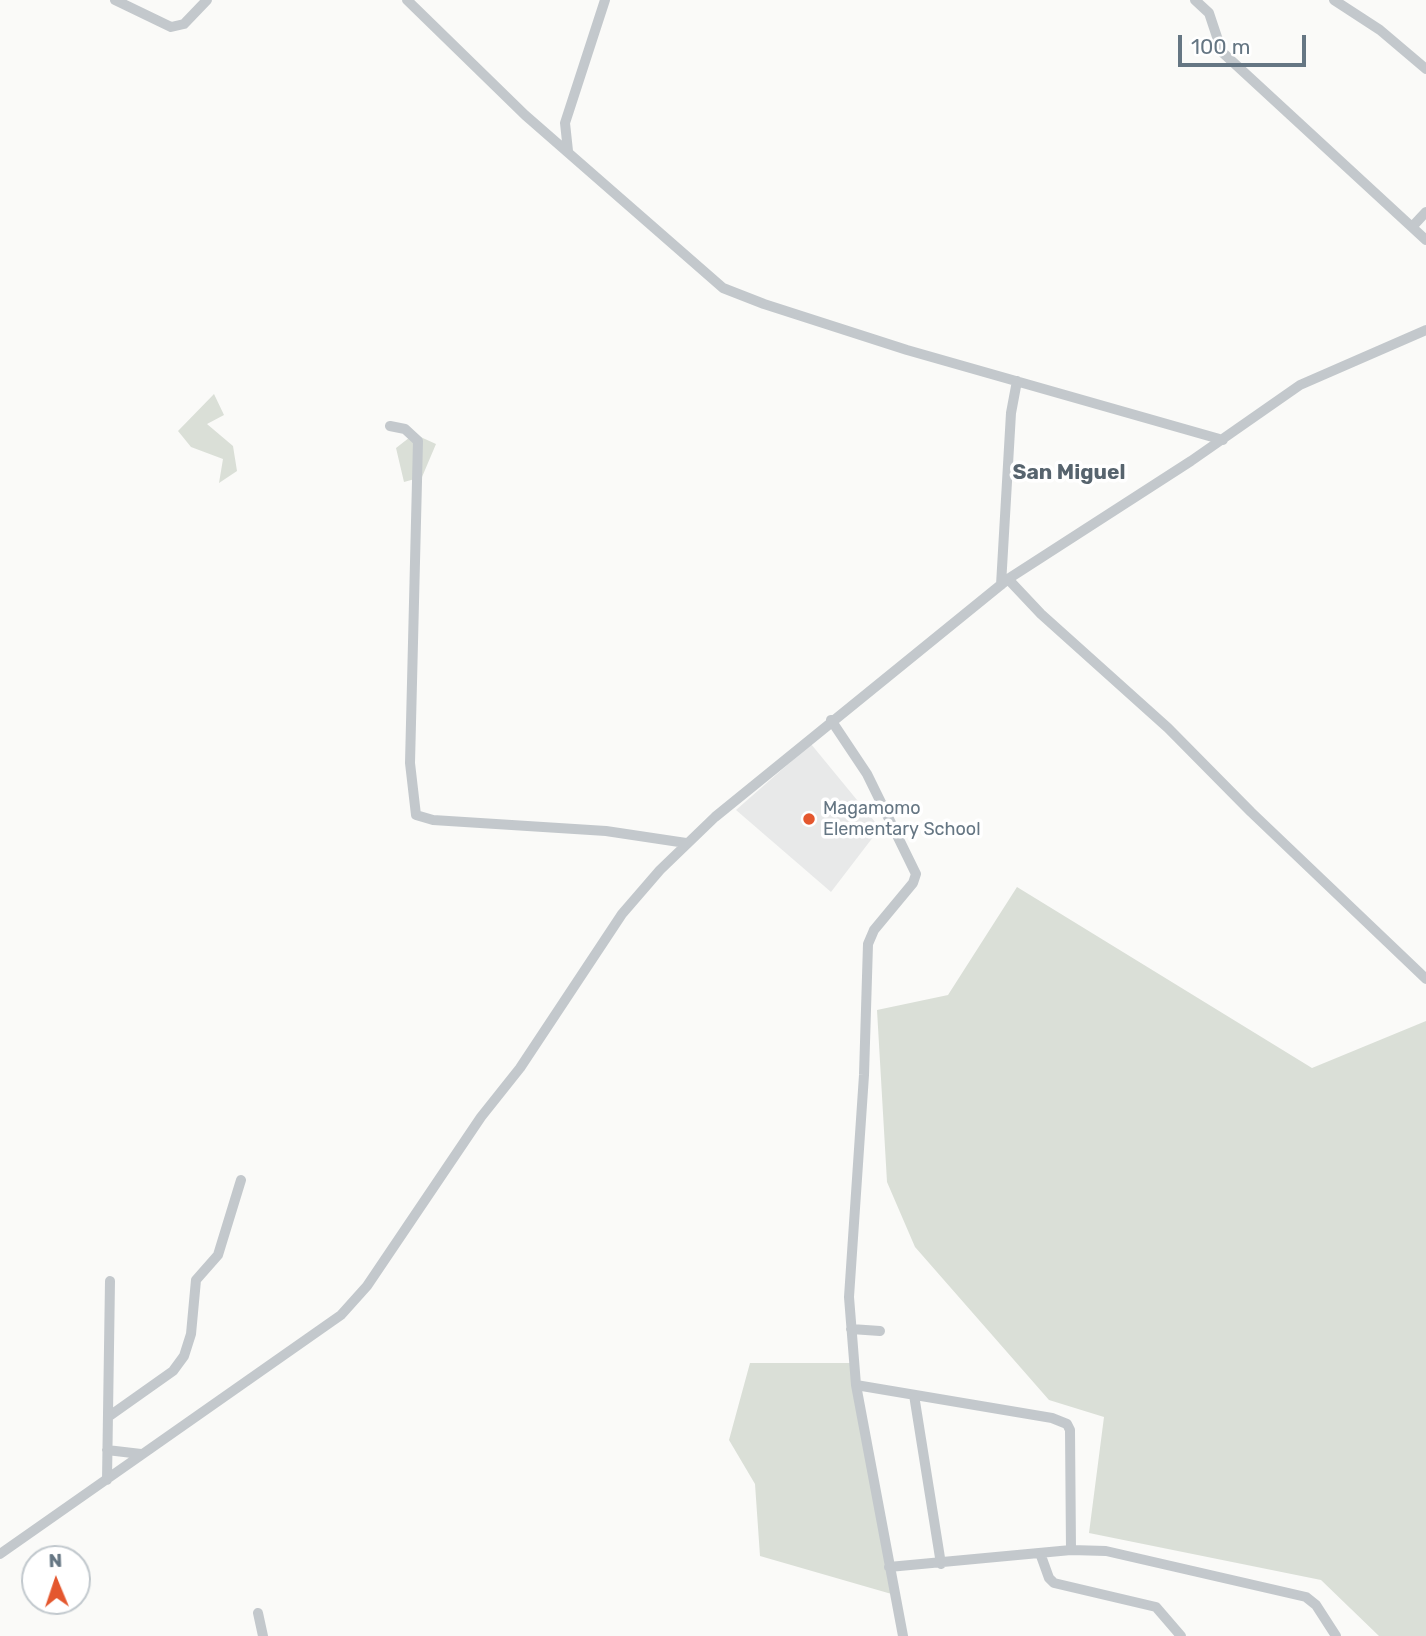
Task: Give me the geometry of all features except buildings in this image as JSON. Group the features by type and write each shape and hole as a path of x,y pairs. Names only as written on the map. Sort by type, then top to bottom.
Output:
{"street":[{"path":"115,0 170,27 184,24 208,0"},
{"path":"407,0 545,132 705,275 732,293 907,350 1223,440"},
{"path":"568,151 565,123 605,0"},
{"path":"1195,0 1209,13 1222,52 1426,240"},
{"path":"1334,0 1380,30 1426,69"},
{"path":"545,132 565,123"},
{"path":"1412,227 1426,212"},
{"path":"0,1554 341,1315 367,1286 481,1117 520,1068 622,914 686,843 831,720 1004,582 1223,440 1300,385 1426,330"},
{"path":"1004,582 1011,413 1017,381"},
{"path":"390,426 405,429 418,441 410,763 412,807 416,815 427,820 606,831 686,843"},
{"path":"1004,582 1168,728 1426,979"},
{"path":"831,720 867,774 916,874 913,883 874,930 868,944 864,1075 849,1297 856,1385 903,1636"},
{"path":"108,1417 173,1371 184,1356 191,1334 196,1280 218,1255 241,1180"},
{"path":"107,1480 110,1281"},
{"path":"851,1329 880,1331"},
{"path":"856,1385 1052,1418 1067,1424 1072,1442 1071,1549"},
{"path":"914,1395 941,1564"},
{"path":"107,1450 142,1454"},
{"path":"889,1567 941,1564 1071,1549 1106,1551 1306,1597 1316,1605 1336,1636"},
{"path":"1041,1553 1049,1578 1054,1583 1156,1607 1181,1636"},
{"path":"258,1613 263,1636"}],"shaded area":[{"path":"214,394 224,415 207,424 233,446 237,471 219,483 223,459 191,447 178,431"},
{"path":"414,434 436,444 422,477 404,482 396,448"},
{"name":"Magamomo Elementary School","path":"811,744 880,828 831,892 736,810"},
{"path":"1017,887 1312,1068 1426,1021 1426,1636 1379,1636 1321,1580 1089,1533 1104,1417 1049,1400 915,1247 887,1182 877,1010 948,995"},
{"path":"750,1363 855,1363 895,1595 760,1556 755,1484 729,1440"}],"place":[{"name":"Magamomo Elementary School","path":"809,819"}],"district":[{"name":"San Miguel","path":"1069,473"}]}
